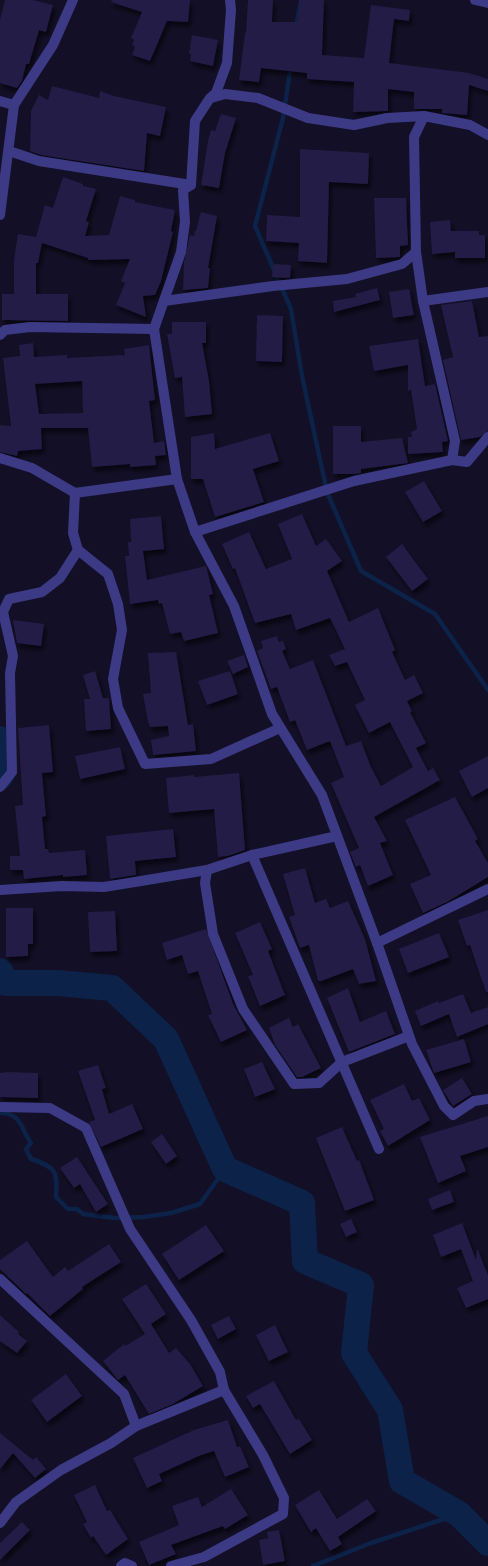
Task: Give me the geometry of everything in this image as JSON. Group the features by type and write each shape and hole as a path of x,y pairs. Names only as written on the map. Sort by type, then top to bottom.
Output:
{"street":[{"path":"0,215 14,105 53,45 73,0"},
{"path":"191,185 195,121 210,98 216,93 227,63 231,10 230,0"},
{"path":"475,0 488,2"},
{"path":"210,98 225,94 258,98 308,118 354,125 387,118 424,116 470,125 488,135"},
{"path":"0,101 14,105"},
{"path":"424,116 414,137 416,252 423,301 454,441 452,460"},
{"path":"9,151 39,161 60,165 191,185"},
{"path":"191,185 183,190 185,222 181,252 154,329 177,479 195,532 234,606 272,714 322,795 377,943 409,1036 444,1106 453,1115 474,1101 488,1099"},
{"path":"164,300 273,286 347,279 402,264 416,252"},
{"path":"423,301 488,292"},
{"path":"0,335 5,330 30,327 154,329"},
{"path":"195,532 354,481 452,460 467,462 488,437"},
{"path":"0,458 32,468 75,492 177,479"},
{"path":"75,492 73,533 78,550 108,574 118,604 122,630 113,680 118,708 145,764 211,759 280,728"},
{"path":"0,787 12,772 10,673 13,656 3,612 9,599 42,592 60,578 78,550"},
{"path":"0,890 62,886 104,887 207,870 252,855 336,836"},
{"path":"252,855 378,1149"},
{"path":"207,870 205,884 213,934 243,1009 280,1066 294,1084 319,1083 342,1062 409,1036"},
{"path":"377,943 488,889"},
{"path":"0,1107 50,1108 86,1128 130,1230 191,1320 220,1372 224,1390 263,1455 284,1498 283,1514 204,1556 171,1566"},
{"path":"0,1279 124,1394 136,1426"},
{"path":"0,1524 16,1502 61,1470 111,1443 136,1426 224,1390"},
{"path":"121,1566 125,1564 132,1566"}],"building":[{"path":"5,0 33,0 53,5 46,32 39,30 29,64 26,64 22,81 17,88 0,83 0,20"},
{"path":"112,0 190,0 188,22 167,21 150,61 132,55 135,47 132,45 134,40 131,38 142,12 111,2"},
{"path":"248,0 273,0 272,22 298,22 299,0 324,0 322,55 364,58 371,5 410,10 409,21 394,19 389,63 469,73 488,79 488,91 469,85 467,115 442,113 442,109 414,109 414,92 388,89 388,111 353,112 354,82 307,79 307,73 261,68 259,82 239,80 246,33"},
{"path":"192,35 218,40 213,66 190,61 191,54 189,54"},
{"path":"52,86 99,98 100,91 114,96 166,107 160,136 147,133 144,171 41,155 30,151 31,111 39,95 48,100"},
{"path":"221,114 236,118 225,153 219,188 201,185 211,130 215,131"},
{"path":"300,149 369,153 368,184 329,182 327,263 298,261 299,243 266,241 267,215 300,217"},
{"path":"63,177 83,184 83,186 96,189 86,221 89,222 85,236 109,235 120,196 135,200 135,202 175,210 171,231 173,232 161,281 155,295 143,296 146,317 116,305 125,283 121,281 130,259 88,260 88,258 42,243 38,263 36,263 36,294 68,294 68,321 2,320 2,294 14,294 14,260 18,234 36,237 45,205 53,208"},
{"path":"374,198 406,198 408,245 400,246 400,257 376,258"},
{"path":"201,212 217,216 208,268 210,268 208,288 183,290 184,262 190,235 194,236"},
{"path":"450,220 451,231 479,231 479,235 485,235 485,258 455,258 455,252 432,254 430,222"},
{"path":"273,264 291,265 290,278 272,277"},
{"path":"377,288 380,300 334,312 333,301 356,297 355,294"},
{"path":"409,289 414,315 393,318 389,292"},
{"path":"472,301 479,337 488,336 488,431 480,437 461,440 443,360 453,357 441,305"},
{"path":"257,315 283,316 282,362 256,361"},
{"path":"172,322 206,322 206,343 202,343 209,381 212,414 185,417 182,377 175,378 167,334 172,334"},
{"path":"418,339 425,386 435,384 448,441 442,442 443,452 408,454 408,437 412,437 411,432 417,429 411,390 408,391 408,365 374,371 369,346"},
{"path":"33,343 34,357 67,355 67,358 125,355 124,349 149,345 155,400 149,401 154,443 164,441 166,455 155,456 156,465 130,467 130,464 92,467 88,428 41,428 42,449 18,451 17,456 0,452 0,425 11,426 3,358 20,356 19,345","holes":["82,381 83,413 39,414 35,384"]},
{"path":"333,426 361,426 361,442 402,438 408,463 361,469 361,473 355,474 333,474"},
{"path":"214,433 215,449 270,433 279,461 253,469 264,502 215,517 203,479 191,479 191,437"},
{"path":"424,481 442,511 423,522 405,492"},
{"path":"302,514 316,546 326,539 342,561 327,571 349,622 378,608 395,650 392,652 405,680 414,675 423,693 407,701 412,711 410,712 426,743 416,748 428,771 433,768 440,780 374,817 387,841 380,843 393,875 368,886 360,865 356,867 350,852 359,848 331,783 344,777 330,741 307,750 295,720 290,722 277,687 271,689 257,651 263,648 261,641 277,636 279,642 283,641 286,649 282,651 290,669 313,660 346,746 361,741 370,765 381,786 413,767 390,722 369,733 355,705 365,700 347,662 335,666 329,655 345,649 330,618 296,630 291,614 255,623 235,568 233,569 222,544 249,532 266,569 292,559 278,524"},
{"path":"161,516 164,549 143,551 147,580 206,566 213,594 209,595 218,633 184,641 181,632 170,634 162,603 159,604 158,600 130,604 125,556 129,556 128,542 131,542 130,519"},
{"path":"402,544 428,579 412,591 386,557"},
{"path":"13,620 44,624 41,646 17,643"},
{"path":"176,652 188,725 193,724 196,751 153,755 151,740 169,736 168,726 150,727 148,722 143,694 151,693 148,653"},
{"path":"244,655 248,667 233,674 227,661"},
{"path":"95,671 103,698 109,698 111,729 86,731 84,699 90,699 83,675"},
{"path":"230,671 238,694 207,705 198,681"},
{"path":"49,725 53,772 42,773 46,816 42,817 45,849 48,849 49,853 85,850 87,875 63,877 63,875 24,879 23,870 10,870 10,856 20,856 15,806 23,805 18,728"},
{"path":"120,747 125,769 80,779 75,756"},
{"path":"488,756 488,788 472,797 459,771"},
{"path":"239,773 245,850 228,856 218,857 214,809 169,813 166,778"},
{"path":"455,797 478,839 475,841 488,863 488,877 447,902 423,913 410,884 431,875 405,820"},
{"path":"173,829 176,857 135,861 136,875 110,879 106,836"},
{"path":"305,868 315,903 326,899 330,908 348,901 365,939 376,981 359,984 353,969 318,981 309,945 300,948 289,917 295,915 283,874"},
{"path":"6,908 33,908 33,944 28,944 28,956 6,957"},
{"path":"488,910 488,992 486,992 470,945 467,946 458,920"},
{"path":"115,911 117,951 90,952 88,912"},
{"path":"260,922 272,949 268,951 285,995 260,1006 248,976 253,975 235,933"},
{"path":"206,929 233,1004 247,1030 221,1042 208,1015 212,1014 198,971 188,974 182,955 167,960 162,943"},
{"path":"439,933 449,957 408,973 399,949"},
{"path":"348,988 360,1022 386,1011 395,1034 349,1052 327,998"},
{"path":"463,994 471,1013 488,1007 488,1024 457,1037 449,1014 421,1026 415,1011 438,1001 439,1003"},
{"path":"289,1018 293,1027 298,1024 321,1068 302,1077 297,1077 275,1045 269,1028"},
{"path":"464,1039 471,1062 434,1073 426,1050"},
{"path":"262,1062 275,1089 255,1097 244,1069"},
{"path":"98,1065 106,1088 102,1089 109,1114 132,1104 143,1129 101,1147 89,1122 95,1120 78,1071"},
{"path":"0,1073 38,1073 38,1098 0,1097"},
{"path":"462,1078 472,1094 453,1106 443,1090"},
{"path":"404,1084 412,1101 419,1098 430,1120 388,1146 380,1131 384,1129 370,1100"},
{"path":"488,1116 488,1147 460,1156 466,1171 438,1183 420,1137"},
{"path":"342,1127 357,1161 359,1160 374,1200 345,1211 316,1138"},
{"path":"162,1134 177,1156 166,1164 151,1142"},
{"path":"77,1157 108,1204 96,1212 80,1184 74,1188 60,1168"},
{"path":"450,1190 454,1202 432,1210 428,1199"},
{"path":"351,1219 357,1232 346,1237 340,1224"},
{"path":"462,1223 476,1260 477,1248 488,1275 488,1299 466,1308 457,1288 473,1281 461,1249 441,1257 433,1235"},
{"path":"206,1225 224,1251 179,1280 162,1254"},
{"path":"27,1241 53,1277 65,1267 68,1271 109,1244 121,1262 82,1287 83,1289 50,1316 0,1269 0,1260"},
{"path":"146,1284 166,1314 151,1324 169,1353 176,1348 190,1364 203,1386 173,1404 149,1414 125,1375 118,1380 103,1361 124,1344 125,1346 145,1334 122,1299"},
{"path":"0,1315 19,1332 18,1334 27,1341 17,1353 0,1341"},
{"path":"229,1316 236,1329 218,1339 211,1325"},
{"path":"275,1325 288,1352 269,1361 256,1335"},
{"path":"66,1374 82,1396 47,1422 31,1400"},
{"path":"274,1381 296,1420 299,1419 312,1440 290,1454 260,1404 253,1408 246,1396"},
{"path":"228,1420 237,1447 240,1446 249,1467 225,1477 214,1451 201,1455 159,1474 162,1481 147,1488 133,1458 194,1430"},
{"path":"0,1433 33,1460 36,1457 46,1469 35,1478 13,1453 0,1469"},
{"path":"95,1485 107,1511 110,1510 128,1539 106,1555 93,1536 91,1538 83,1524 87,1522 74,1495"},
{"path":"231,1489 248,1515 225,1529 223,1526 171,1545 176,1554 149,1565 139,1542 179,1525 172,1506 198,1497 202,1507"},
{"path":"319,1490 337,1519 367,1499 376,1511 338,1537 342,1544 330,1551 316,1528 311,1532 295,1505"},
{"path":"22,1522 30,1530 0,1560 0,1543"},
{"path":"279,1530 285,1561 263,1565 259,1540 268,1538 267,1532"}],"waterway":[{"path":"296,28 301,0"},
{"path":"291,65 283,118 255,226 291,309 302,376 327,492 361,571 435,614 488,690"},
{"path":"0,739 3,771 0,777"},
{"path":"0,971 6,983 58,983 112,988 166,1039 225,1169 302,1203 305,1261 361,1285 354,1353 390,1410 402,1481 459,1514 488,1543"},
{"path":"0,1113 7,1114 17,1119 31,1143 26,1149 31,1159 50,1167 53,1171 56,1181 56,1197 68,1209 77,1209 83,1214 115,1218 144,1217 171,1213 200,1204 225,1169"},
{"path":"313,1566 371,1543 459,1514"}]}
